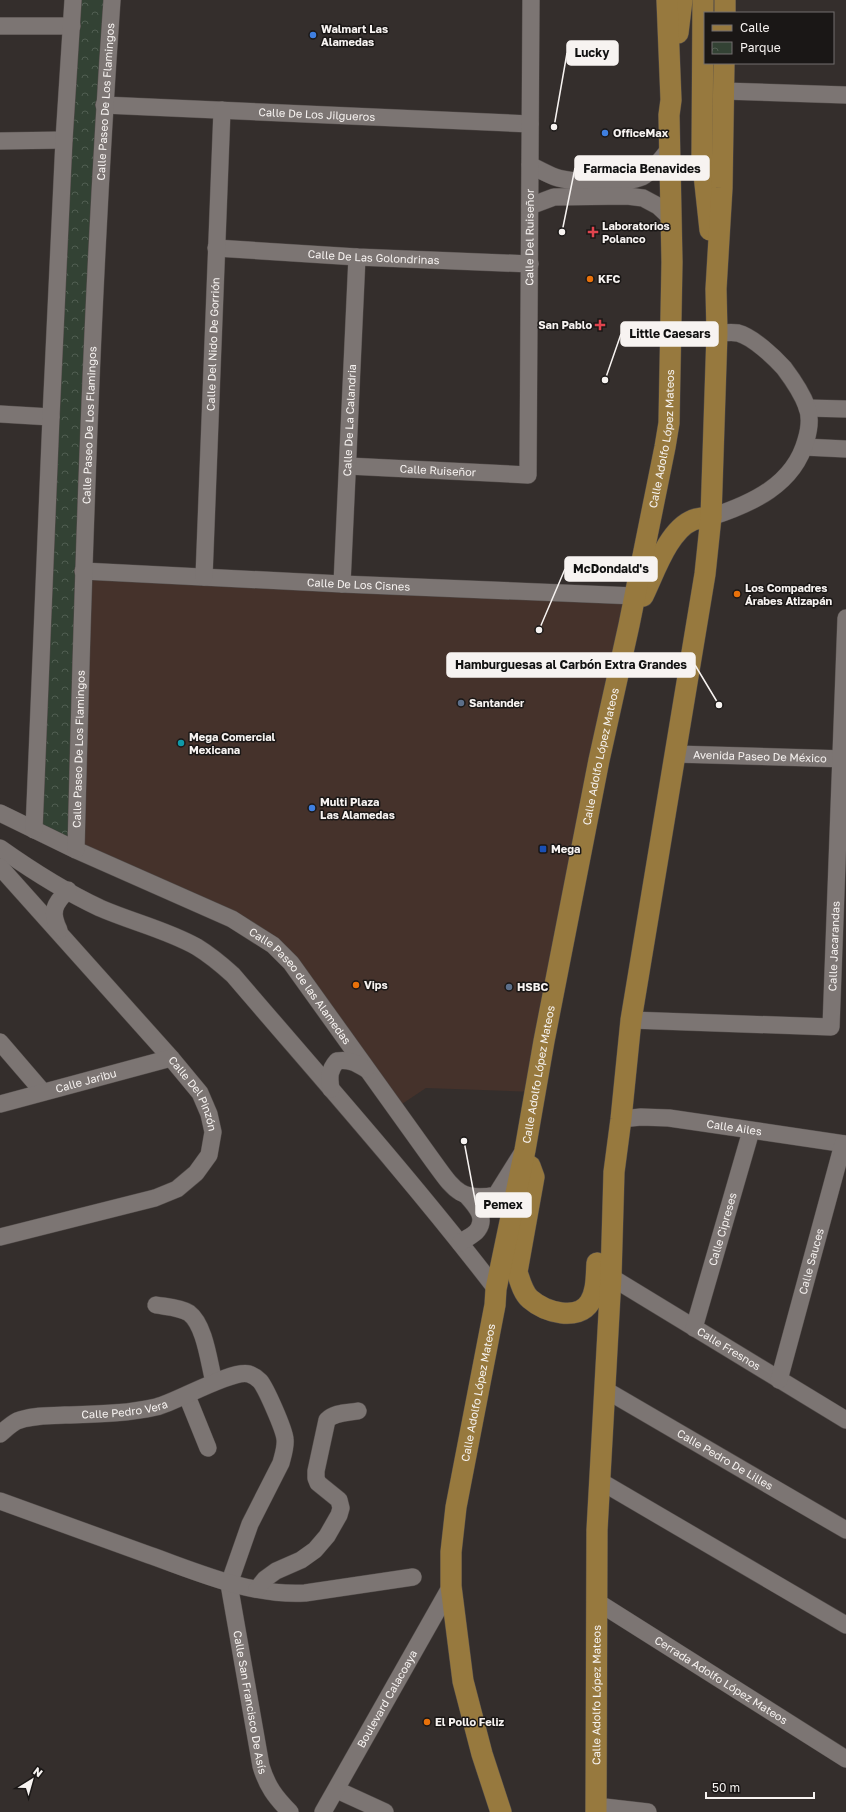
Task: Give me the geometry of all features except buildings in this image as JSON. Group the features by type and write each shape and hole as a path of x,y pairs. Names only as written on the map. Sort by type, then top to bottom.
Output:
{"main road":[{"name":"Calle Adolfo López Mateos","path":"501,1812 482,1754 463,1681 451,1586 451,1552 456,1507 496,1289 525,1150 544,1041 599,760 635,596 669,423 672,219 669,115 671,100 667,0"},
{"path":"671,100 682,0"},
{"path":"702,0 702,156 716,289"},
{"path":"724,12 725,0"},
{"name":"Calle Adolfo López Mateos","path":"596,1809 597,1530 611,1277 614,1172 631,1020 705,574 711,517 717,333 716,289 722,188 724,64"},
{"path":"629,624 670,542 680,528 693,520 711,517"},
{"path":"525,1150 534,1177 517,1272 520,1285 530,1299 549,1311 566,1314 582,1310 590,1303 596,1290 599,1231 614,1172"}],"street":[{"path":"34,830 64,140 74,0"},
{"name":"Calle Paseo De Los Flamingos","path":"76,850 88,416 104,105 112,0"},
{"name":"Calle Del Ruiseñor","path":"528,475 531,0"},
{"path":"0,26 72,26"},
{"path":"723,91 846,95"},
{"name":"Calle De Los Jilgueros","path":"104,105 530,124"},
{"name":"Calle Del Nido De Gorrión","path":"204,577 222,110"},
{"path":"0,141 64,140"},
{"path":"530,165 556,177 569,180 626,181 642,176 658,163 670,148"},
{"path":"642,176 643,198"},
{"path":"530,206 554,197 566,196 643,198 658,206 672,219"},
{"name":"Calle De Las Golondrinas","path":"216,248 357,257 530,264"},
{"name":"Calle De La Calandria","path":"342,584 357,257"},
{"path":"711,517 740,508 773,488 787,476 804,447 809,428 807,408 796,384 779,362 757,344 738,333 717,333"},
{"path":"807,408 846,409"},
{"path":"0,414 51,418"},
{"path":"804,447 846,449"},
{"name":"Calle Ruiseñor","path":"348,466 528,475"},
{"name":"Calle De Los Cisnes","path":"83,572 635,596"},
{"name":"Calle Jacarandas","path":"631,1020 830,1027 844,759 846,618"},
{"name":"Avenida Paseo De México","path":"675,754 844,759"},
{"name":"Calle Paseo de las Alamedas","path":"0,813 76,850 232,919 255,932 273,945 292,963 366,1070 450,1184 467,1196 476,1206 482,1217 480,1225 476,1232 460,1243"},
{"path":"0,848 68,890 112,913 177,938 196,947 218,961 233,975 331,1089 460,1243 496,1289"},
{"name":"Calle Del Pinzón","path":"0,867 171,1058 200,1094 209,1114 213,1132 209,1155 196,1173 177,1189 155,1198 0,1237"},
{"path":"62,936 55,922 53,912 57,904 68,890"},
{"path":"0,1042 43,1092"},
{"name":"Calle Jaribu","path":"0,1104 171,1058"},
{"path":"331,1089 329,1076 331,1068 337,1061 346,1060 354,1062 366,1070"},
{"name":"Calle Ailes","path":"621,1119 641,1117 669,1118 844,1144"},
{"name":"Calle Cipreses","path":"694,1328 751,1131"},
{"name":"Calle Sauces","path":"779,1380 844,1144"},
{"path":"467,1196 482,1198 496,1195 525,1150"},
{"name":"Calle Fresnos","path":"611,1277 846,1420"},
{"path":"156,1305 176,1308 188,1312 196,1319 201,1330 214,1382"},
{"name":"Calle Pedro Vera","path":"0,1434 16,1422 32,1416 142,1411 158,1407 187,1396 214,1382 238,1374 249,1374"},
{"name":"Calle San Francisco De Asís","path":"249,1374 259,1380 265,1389 284,1434 285,1450 281,1463 244,1539 229,1584 261,1766 266,1783 278,1800 290,1812"},
{"name":"Calle Pedro De Lilles","path":"604,1389 846,1530"},
{"path":"187,1396 208,1448"},
{"path":"257,1589 265,1579 276,1571 301,1560 315,1550 327,1536 339,1515 341,1508 339,1500 318,1483 316,1472 327,1420 331,1416 337,1414 358,1411"},
{"path":"600,1481 846,1626"},
{"path":"0,1501 229,1584 289,1594 413,1577"},
{"name":"Boulevard Calacoaya","path":"323,1812 451,1586"},
{"name":"Cerrada Adolfo López Mateos","path":"596,1601 846,1759"},
{"path":"336,1790 385,1812"},
{"path":"596,1809 648,1812"}],"shaded area":[{"path":"83,571 635,596 535,1092 426,1088 402,1104 273,945 76,850"}],"green space":[{"path":"73,0 112,0 76,850 34,830"}],"place":[{"name":"Walmart Las Alamedas","path":"313,35"},
{"name":"Lucky","path":"554,127"},
{"name":"OfficeMax","path":"605,133"},
{"name":"Farmacia Benavides","path":"562,232"},
{"name":"Laboratorios Polanco","path":"593,232"},
{"name":"KFC","path":"590,279"},
{"name":"San Pablo","path":"600,325"},
{"name":"Little Caesars","path":"605,380"},
{"name":"Los Compadres Árabes Atizapán","path":"737,594"},
{"name":"McDondald's","path":"539,630"},
{"name":"Santander","path":"461,703"},
{"name":"Hamburguesas al Carbón Extra Grandes","path":"719,705"},
{"name":"Mega Comercial Mexicana","path":"181,743"},
{"name":"Multi Plaza Las Alamedas","path":"312,808"},
{"name":"Mega","path":"543,849"},
{"name":"Vips","path":"356,985"},
{"name":"HSBC","path":"509,987"},
{"name":"Pemex","path":"464,1141"},
{"name":"El Pollo Feliz","path":"427,1722"}]}
